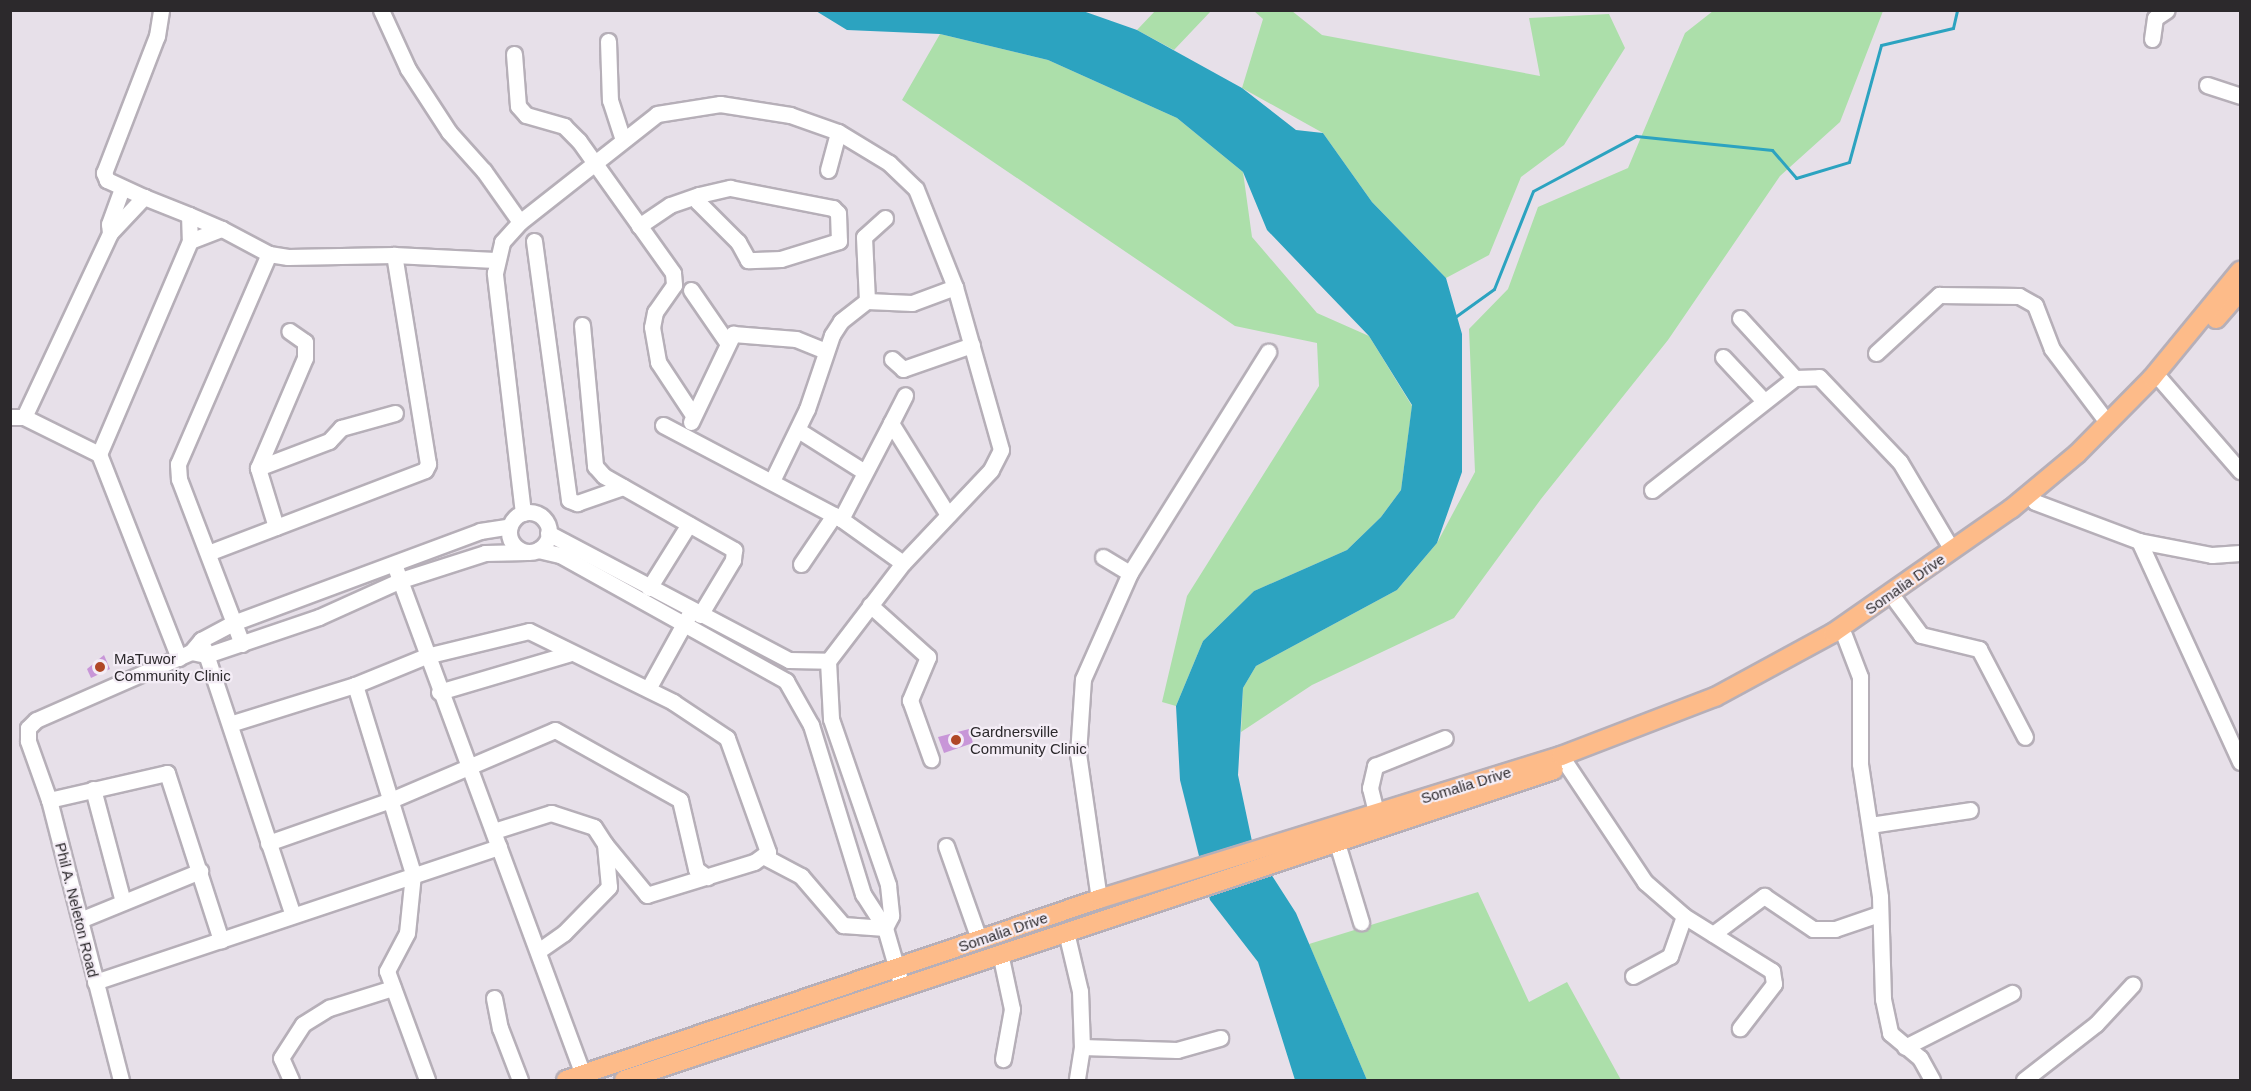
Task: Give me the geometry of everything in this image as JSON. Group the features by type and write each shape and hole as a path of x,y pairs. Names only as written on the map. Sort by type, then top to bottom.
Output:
{"main road":[{"name":"Somalia Drive","path":"578,1078 1099,898 1634,731 1715,697 1833,633 2032,497 2152,378 2241,271"},
{"name":"Somalia Drive","path":"624,1080 1567,765 1713,709 1844,635 1896,601 2032,497 2161,380 2241,291"}],"street":[{"path":"161,10 157,36 104,173 122,189 222,230 269,254 394,255 495,260"},
{"path":"381,10 408,69 449,132 484,171 520,222"},
{"path":"2152,39 2155,18 2167,10"},
{"path":"608,41 610,100 623,140"},
{"path":"514,54 518,106 526,115 564,126 673,273 674,285 655,312 652,327 657,362 693,415"},
{"path":"2208,85 2241,96"},
{"path":"523,513 495,260 502,242 520,222 657,114 720,104 790,115 838,132 880,157 916,189 956,287 1001,450 991,470 903,563 828,661 831,719 869,838 888,885 891,916 885,928"},
{"path":"828,170 838,132"},
{"path":"639,226 670,205 730,188 833,207 838,213 839,241"},
{"path":"110,233 109,224 122,189"},
{"path":"699,195 698,202 738,242 748,260 781,259 839,241 864,237 885,218"},
{"path":"144,197 110,233 17,417 99,454 190,650 207,655 242,644 319,617 401,579 484,553 532,551 548,533"},
{"path":"99,454 190,241 189,216"},
{"path":"190,241 222,230"},
{"path":"864,237 867,301"},
{"path":"534,241 570,500 577,503 623,487"},
{"path":"242,644 179,479 178,464 269,254"},
{"path":"208,553 415,474 428,464 394,255"},
{"path":"772,481 798,430 826,351 840,321 867,301 912,303 956,287"},
{"path":"691,290 726,341"},
{"path":"1876,353 1939,294 2019,296 2035,305 2052,349 2107,422"},
{"path":"1740,318 1795,378"},
{"path":"582,325 595,466 623,487 734,550 733,560 693,616 648,689"},
{"path":"276,527 258,468 305,358 305,342 289,331"},
{"path":"686,436 726,341 742,332 796,339 826,351"},
{"path":"892,359 903,369 972,345"},
{"path":"1099,898 1085,816 1079,713 1083,679 1094,649 1130,573 1268,352"},
{"path":"1723,357 1764,401"},
{"path":"1652,490 1795,378 1819,377 1830,383 1900,462 1952,550"},
{"path":"2161,380 2241,471"},
{"path":"801,564 837,517 905,394"},
{"path":"258,468 329,441 341,428 395,412"},
{"path":"891,423 948,514"},
{"path":"663,425 837,517 903,563"},
{"path":"798,430 862,471"},
{"path":"2032,497 2139,541 2212,555 2241,553"},
{"path":"190,650 233,623 480,531 510,526 523,513"},
{"path":"523,513 541,516 548,533 649,588 786,681 811,726 868,907 885,928 902,987"},
{"path":"649,588 689,524"},
{"path":"510,526 514,546 560,555 789,660 828,661"},
{"path":"2139,541 2241,762"},
{"path":"1103,557 1130,573"},
{"path":"394,564 439,692 540,950 578,1078"},
{"path":"1896,601 1921,635 1979,649 1990,662 2025,737"},
{"path":"870,604 928,657 910,700 931,759"},
{"path":"233,723 355,685 426,657 529,631 568,654 648,689 727,738 768,852 765,857 647,895 594,827 551,813 494,831"},
{"path":"1844,635 1860,677 1860,765 1870,825 1879,914 1883,999 1890,1033 1920,1058 1932,1080"},
{"name":"Phil A. Neleton Road","path":"121,1080 49,800 28,741 28,728 36,720 190,650"},
{"path":"439,692 568,654"},
{"path":"207,655 233,723 292,915"},
{"path":"786,681 789,660"},
{"path":"355,685 413,874 407,933 388,960 393,988 427,1080"},
{"path":"811,726 831,719"},
{"path":"268,843 391,800 468,764 548,732 561,732 680,800 696,868 707,877"},
{"path":"1376,812 1370,788 1375,766 1445,738"},
{"path":"1567,765 1632,868 1684,916 1766,966 1775,977 1740,1028"},
{"path":"49,800 168,773 221,940"},
{"path":"93,789 123,902"},
{"path":"1870,825 1970,810"},
{"path":"847,845 869,838"},
{"path":"1337,843 1361,922"},
{"path":"540,950 564,933 609,886 605,844"},
{"path":"946,846 979,939"},
{"path":"95,982 499,847"},
{"path":"765,857 801,876 843,926 885,928"},
{"path":"80,920 200,871"},
{"path":"1713,934 1764,896 1813,929 1835,928 1879,914"},
{"path":"1632,976 1670,956 1684,916"},
{"path":"1066,932 1080,991 1082,1047 1077,1080"},
{"path":"1000,953 1012,1009 1003,1059"},
{"path":"2024,1080 2096,1024 2133,984"},
{"path":"291,1080 281,1058 303,1024 329,1008 393,988"},
{"path":"1905,1047 2012,993"},
{"path":"495,998 500,1028 520,1080"},
{"path":"1082,1047 1177,1050 1220,1038"}],"green space":[{"path":"1155,11 1211,11 1174,50 1137,30"},
{"path":"1254,11 1292,11 1322,35 1540,76 1529,18 1609,14 1625,48 1564,145 1521,177 1489,255 1446,278 1372,202 1323,133 1242,88 1263,19"},
{"path":"1713,11 1883,11 1840,122 1780,176 1668,340 1541,499 1454,618 1312,685 1241,732 1243,688 1256,666 1397,590 1437,543 1475,472 1469,329 1508,289 1538,207 1628,168 1685,33"},
{"path":"940,34 1048,60 1177,118 1243,172 1252,237 1317,313 1369,336 1412,406 1401,490 1381,517 1347,550 1254,591 1203,641 1176,706 1162,702 1187,596 1319,386 1317,343 1235,326 902,100"},
{"path":"1478,892 1529,1002 1567,982 1621,1080 1367,1080 1309,944"}],"water":[{"path":"816,11 1083,11 1137,30 1242,88 1296,130 1323,133 1372,202 1446,278 1462,334 1462,472 1437,543 1397,590 1256,666 1243,688 1238,775 1253,846 1296,913 1367,1080 1295,1080 1258,962 1210,900 1180,780 1176,706 1203,641 1254,591 1347,550 1381,517 1401,490 1412,405 1369,336 1267,230 1243,172 1177,118 1048,60 940,34 847,30"}],"building":[{"name":"MaTuwor Community Clinic","path":"104,655 110,669 91,678 87,669"},
{"name":"Gardnersville Community Clinic","path":"969,729 973,743 944,753 938,737"}],"waterway":[{"path":"1455,317 1494,289 1533,191 1636,136 1772,150 1796,178 1849,162 1881,45 1953,28 1957,10"}],"place":[{"name":"MaTuwor Community Clinic","path":"100,667"},
{"name":"Gardnersville Community Clinic","path":"956,740"}]}
